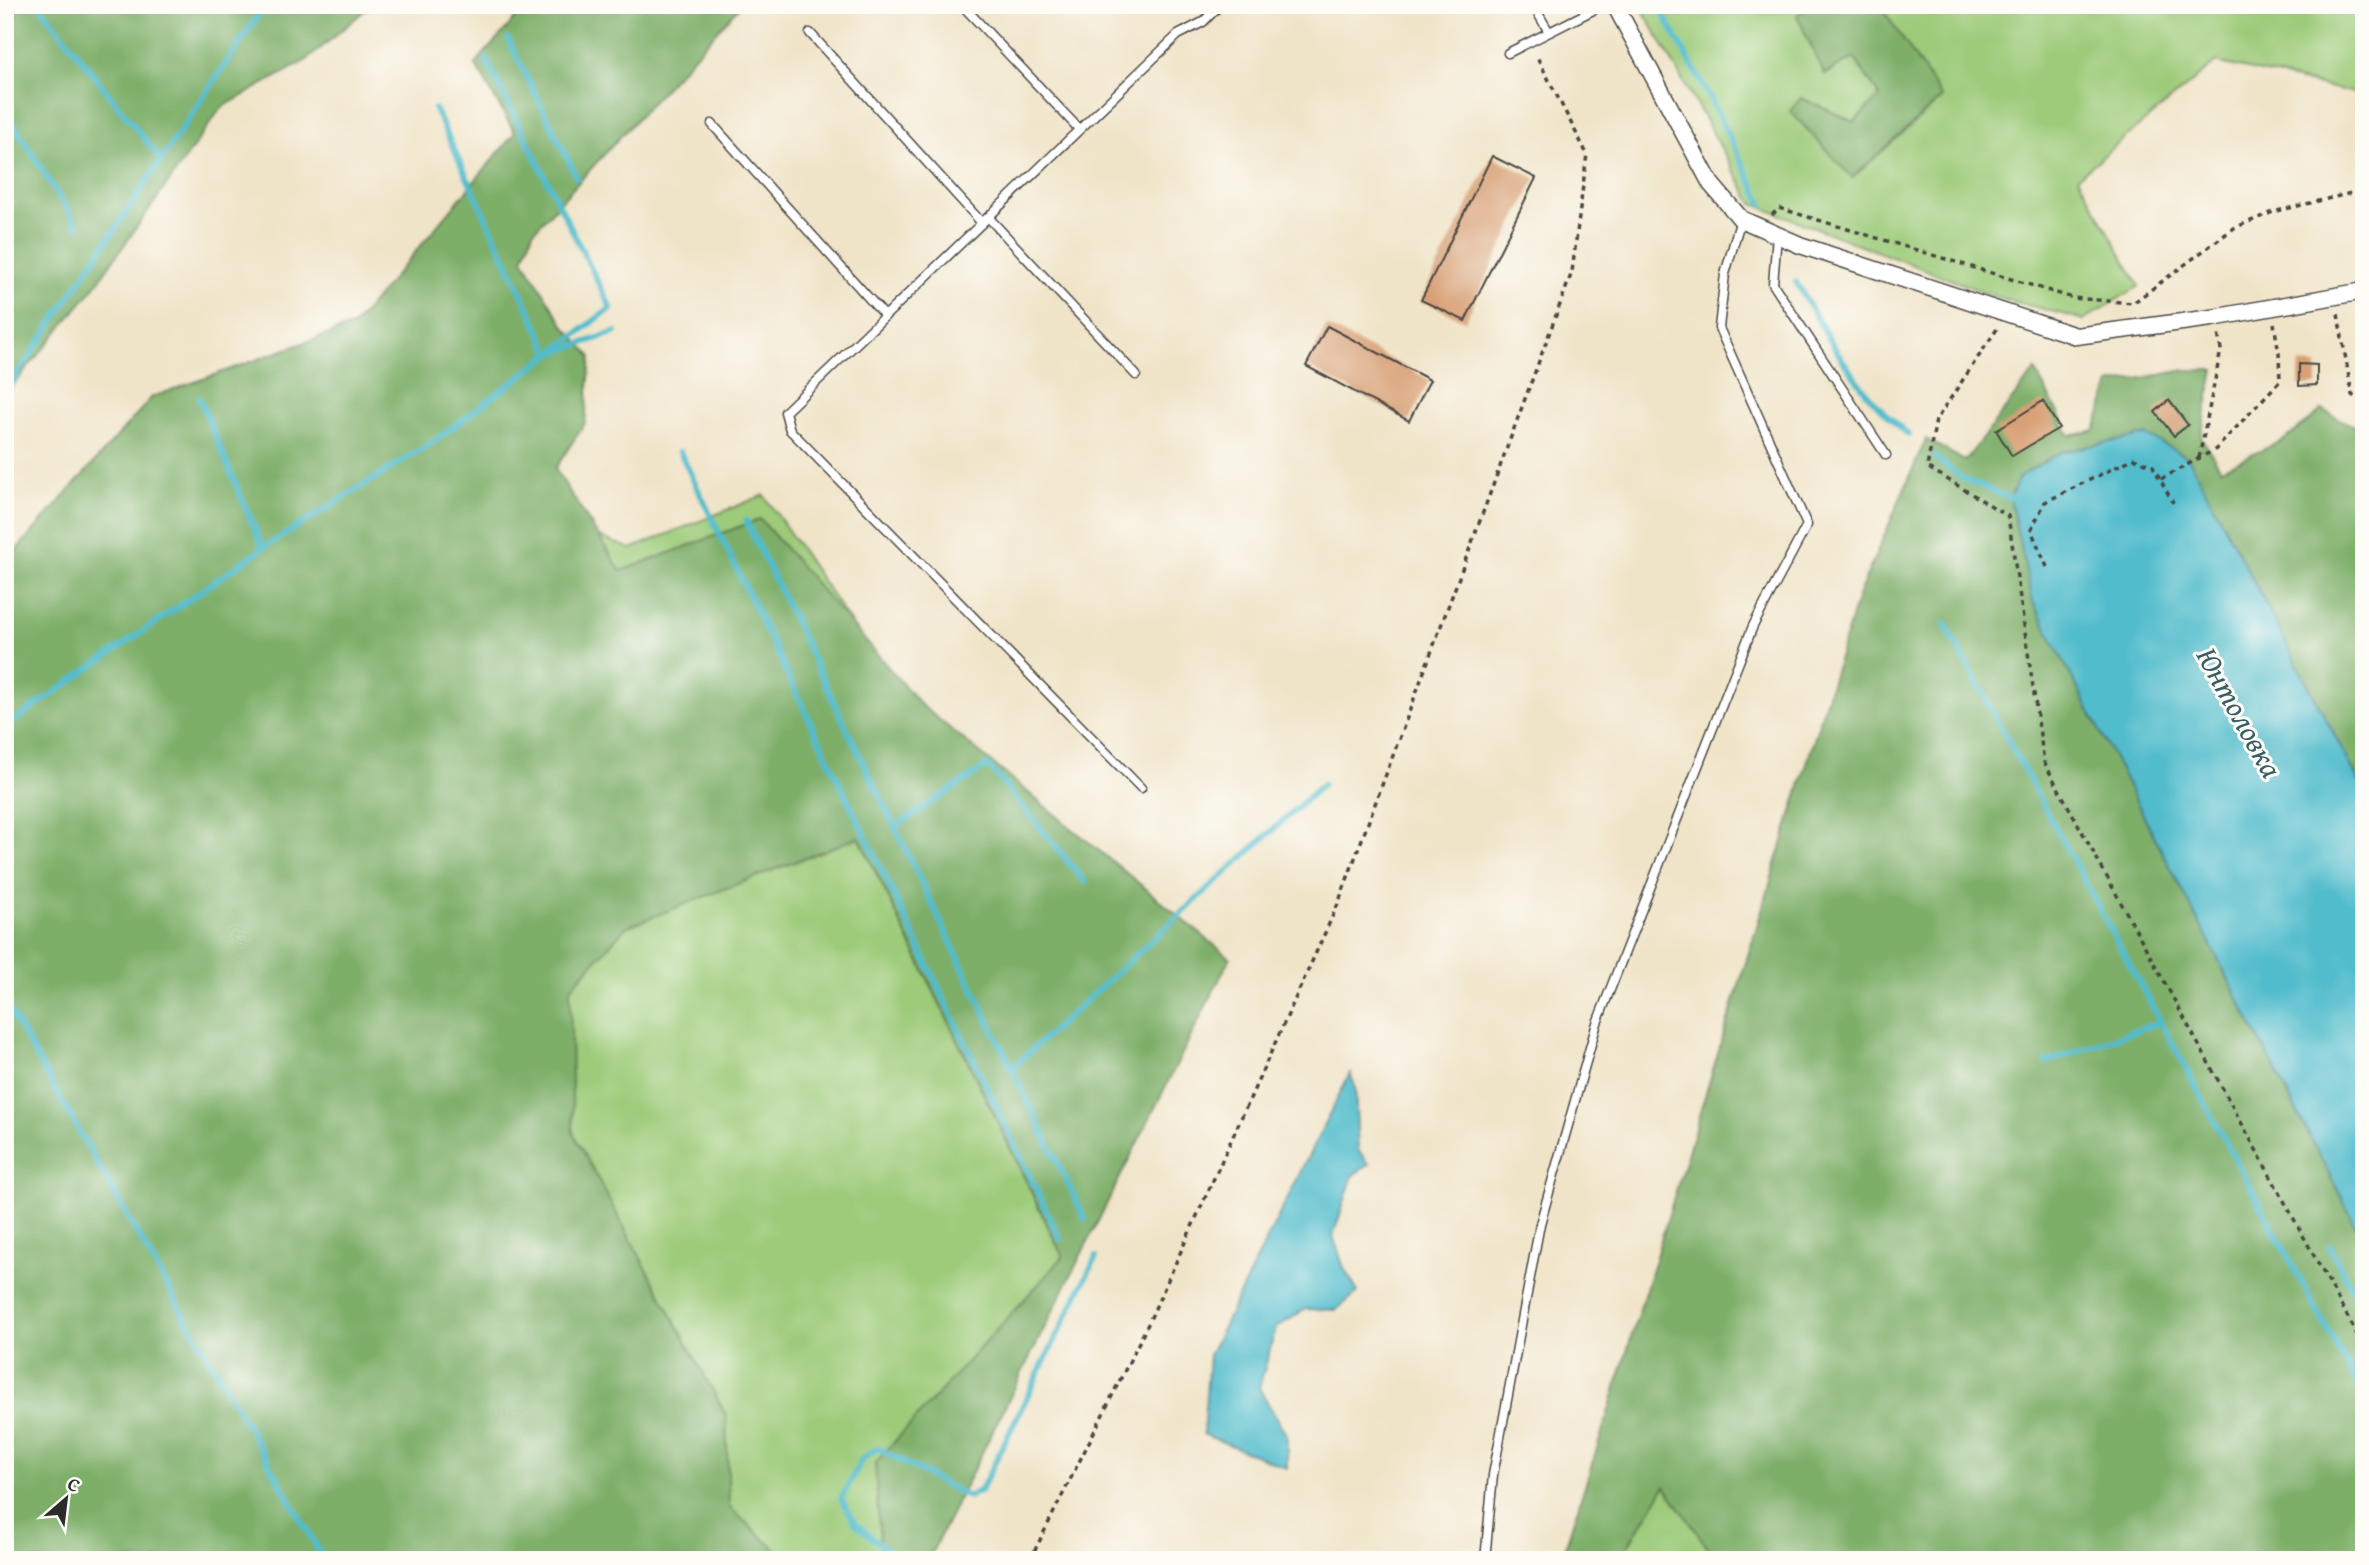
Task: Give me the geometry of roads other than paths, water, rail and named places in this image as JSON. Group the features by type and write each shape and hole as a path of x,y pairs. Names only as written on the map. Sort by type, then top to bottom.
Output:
{"street":[{"path":"1615,5 1711,184 1741,219 1800,245 2076,336 2212,318 2364,291"}],"lane":[{"path":"962,5 1080,130"},
{"path":"1141,788 790,430 785,412 1178,35 1203,22 1220,5"},
{"path":"1533,5 1549,32"},
{"path":"1508,53 1603,5"},
{"path":"810,33 985,220 1136,375"},
{"path":"712,124 885,316"},
{"path":"1485,1560 1493,1475 1539,1224 1597,1023 1754,626 1807,525 1719,328 1725,274 1741,219"},
{"path":"1777,234 1773,284 1886,455"}],"water":[{"name":"Юнтоловка","path":"2146,435 2188,457 2364,791 2364,1241 2033,602 2010,498 2019,477 2061,452"},
{"path":"1350,1073 1355,1087 1358,1150 1369,1164 1353,1175 1333,1236 1344,1268 1358,1292 1336,1310 1306,1309 1276,1328 1259,1388 1287,1436 1287,1468 1203,1434 1209,1355"}],"waterway":[{"path":"39,5 160,159"},
{"path":"5,393 265,5"},
{"path":"1658,5 1709,96 1763,205"},
{"path":"508,39 577,178"},
{"path":"5,727 263,548 436,440 611,308 486,59"},
{"path":"435,109 550,354 616,332"},
{"path":"5,110 78,227"},
{"path":"1796,282 1859,384 1909,435"},
{"path":"199,398 263,548"},
{"path":"680,452 1060,1239"},
{"path":"1935,457 1963,479 2010,498"},
{"path":"746,521 1085,1219"},
{"path":"1945,624 2364,1397"},
{"path":"895,827 988,765 1085,882"},
{"path":"1012,1068 1323,784"},
{"path":"5,1002 324,1560"},
{"path":"2047,1062 2160,1022"},
{"path":"2329,1246 2364,1310"},
{"path":"899,1560 855,1523 841,1499 862,1459 878,1448 968,1497 981,1490 1096,1257"}]}
